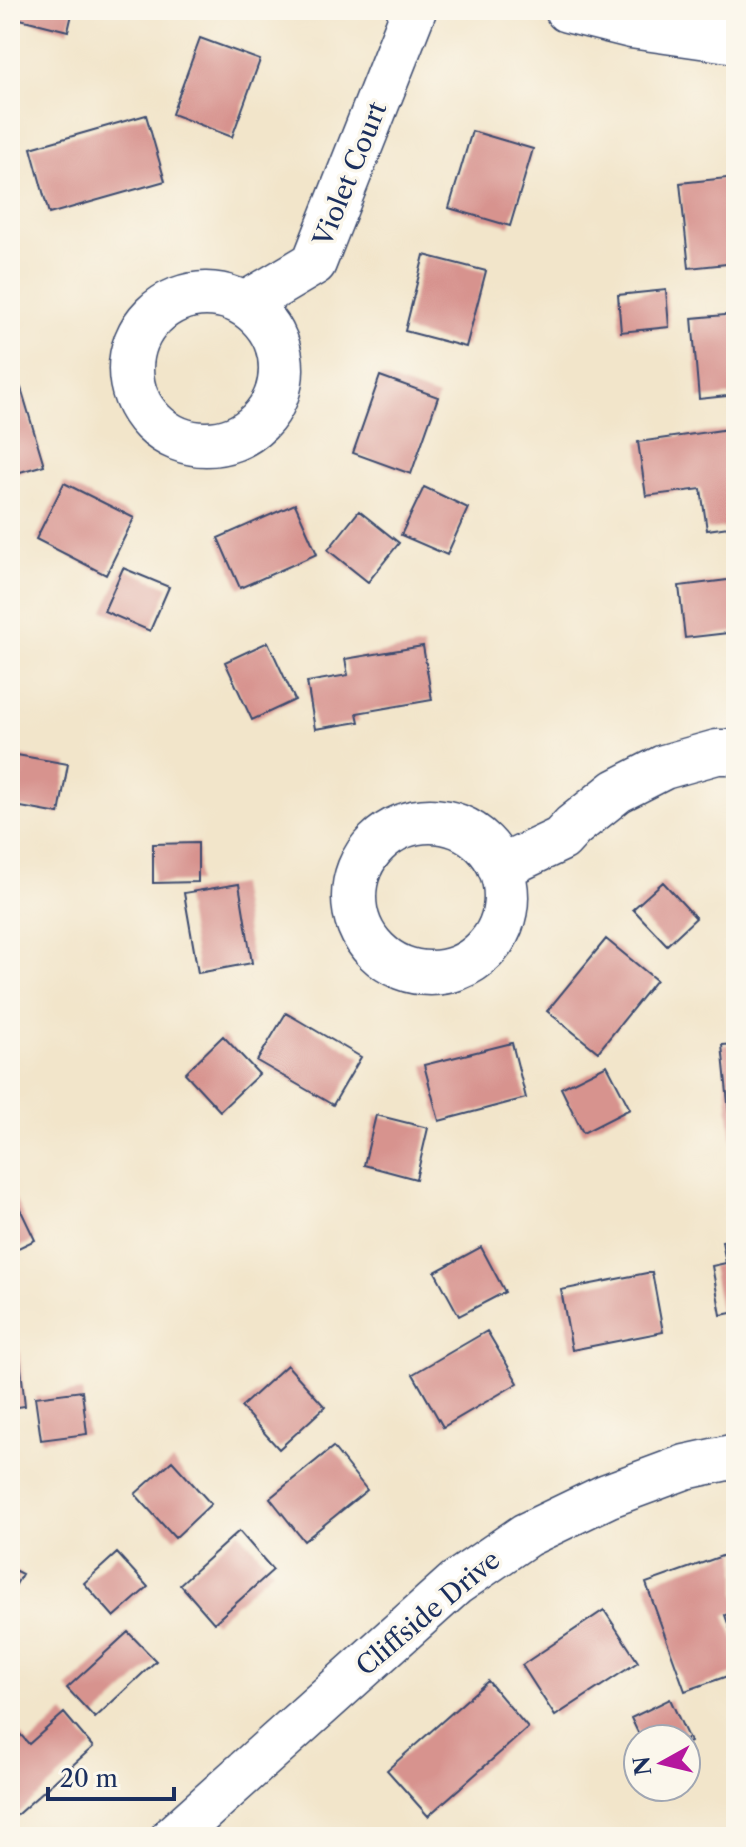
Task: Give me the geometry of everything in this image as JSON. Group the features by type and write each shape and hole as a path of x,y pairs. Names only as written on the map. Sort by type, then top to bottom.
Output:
{"street":[{"name":"Violet Court","path":"245,304 314,263 414,10"},
{"path":"567,10 631,26 736,41"},
{"path":"500,868 561,839 617,791 664,767 717,752 736,752"},
{"name":"Cliffside Drive","path":"199,1829 456,1583 526,1535 620,1491 685,1467 736,1456"}],"building":[{"path":"13,10 73,10 68,31 12,17"},
{"path":"200,38 260,60 232,137 172,114"},
{"path":"146,115 165,181 49,214 31,148"},
{"path":"472,131 533,149 510,226 449,208"},
{"path":"736,177 736,263 689,268 680,183"},
{"path":"424,255 486,271 466,347 405,331"},
{"path":"666,290 669,327 621,332 618,295"},
{"path":"736,314 736,395 699,399 692,318"},
{"path":"380,376 438,397 411,474 353,453"},
{"path":"21,388 44,465 10,475 10,391"},
{"path":"736,428 736,526 707,530 701,489 646,496 638,442"},
{"path":"64,483 134,518 106,575 36,539"},
{"path":"424,487 468,508 447,555 401,535"},
{"path":"295,504 317,554 240,588 218,538"},
{"path":"359,511 399,543 368,582 328,550"},
{"path":"123,568 169,587 150,631 104,611"},
{"path":"736,579 736,632 685,638 679,586"},
{"path":"268,642 295,700 252,720 225,662"},
{"path":"423,646 432,700 357,713 359,722 315,729 307,682 348,675 345,659"},
{"path":"17,755 68,764 59,814 10,805"},
{"path":"198,843 198,882 153,883 153,844"},
{"path":"663,882 696,918 667,945 633,909"},
{"path":"239,884 252,963 198,973 184,893"},
{"path":"606,939 656,980 598,1052 547,1011"},
{"path":"286,1013 361,1057 333,1105 257,1061"},
{"path":"223,1036 259,1074 220,1111 185,1073"},
{"path":"512,1043 526,1098 439,1121 424,1065"},
{"path":"736,1044 736,1141 732,1142 722,1045"},
{"path":"607,1065 630,1109 583,1133 561,1088"},
{"path":"376,1115 428,1128 416,1179 364,1165"},
{"path":"10,1188 35,1240 10,1252"},
{"path":"736,1238 736,1312 721,1315 712,1266 726,1263 722,1241"},
{"path":"481,1247 505,1292 459,1316 435,1272"},
{"path":"652,1272 663,1332 572,1350 561,1290"},
{"path":"10,1312 15,1312 25,1406 10,1408"},
{"path":"487,1331 518,1383 443,1427 413,1374"},
{"path":"287,1365 325,1407 279,1449 241,1407"},
{"path":"82,1391 87,1434 41,1440 35,1397"},
{"path":"333,1447 367,1490 304,1541 270,1498"},
{"path":"172,1461 211,1504 175,1538 135,1494"},
{"path":"239,1531 273,1570 214,1623 180,1584"},
{"path":"736,1551 736,1611 725,1615 736,1646 736,1673 685,1691 646,1583"},
{"path":"117,1553 148,1587 114,1617 84,1583"},
{"path":"10,1568 22,1574 10,1595"},
{"path":"604,1610 638,1662 555,1716 522,1665"},
{"path":"128,1632 156,1661 95,1718 67,1688"},
{"path":"488,1681 528,1728 428,1816 387,1770"},
{"path":"670,1699 681,1723 633,1723 631,1718"},
{"path":"64,1713 93,1747 10,1821 10,1742 20,1734 29,1744"}]}
